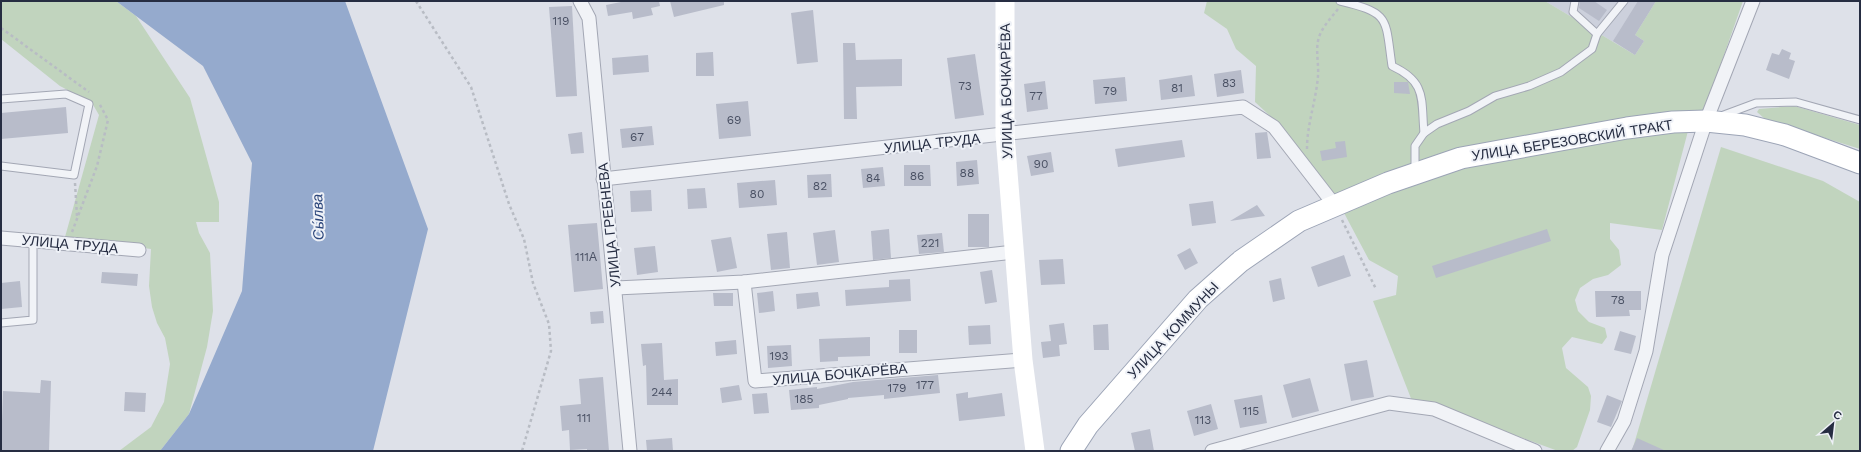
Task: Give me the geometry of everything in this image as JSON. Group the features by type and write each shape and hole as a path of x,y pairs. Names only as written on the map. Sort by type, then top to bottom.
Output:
{"main road":[{"name":"УЛИЦА БЕРЕЗОВСКИЙ ТРАКТ","path":"1336,207 1388,183 1461,158 1563,139 1665,123 1706,121 1745,125 1784,135 1860,162"},
{"name":"УЛИЦА КОММУНЫ","path":"1071,451 1088,425 1198,299 1241,261 1299,221 1336,207"}],"street":[{"name":"УЛИЦА ГРЕБНЕВА","path":"580,1 589,18 603,179 616,288 630,451"},
{"name":"УЛИЦА БОЧКАРЁВА","path":"1005,1 1005,135 1023,360 1035,451"},
{"path":"1607,451 1624,421 1646,351 1662,255 1706,121 1753,1"},
{"name":"УЛИЦА ТРУДА","path":"603,179 1005,135 1243,107 1274,127 1336,207"},
{"name":"УЛИЦА ТРУДА","path":"1,238 139,250"},
{"path":"616,288 744,282 1014,252"},
{"name":"УЛИЦА БОЧКАРЁВА","path":"744,282 755,381 1023,360"},
{"path":"1212,451 1389,403 1434,409 1535,451"}],"lane":[{"path":"1340,1 1365,7 1380,16 1386,25 1392,66 1416,82 1421,92 1424,133"},
{"path":"1575,1 1573,12 1597,34"},
{"path":"1415,174 1415,146 1424,133 1437,124 1469,111 1495,96 1529,86 1561,72 1592,49 1597,34 1624,1"},
{"path":"1,99 66,94 88,104 74,175 1,166"},
{"path":"1706,121 1756,103 1796,102 1860,120"},
{"path":"1,323 32,320 33,241"}],"path":[{"path":"416,1 471,87 509,204 524,239 533,283 549,324 551,351 522,451"},
{"path":"1307,170 1309,119 1318,76 1317,48 1322,29 1340,6 1340,1"},
{"path":"74,175 78,218"},
{"path":"1336,207 1376,289"}],"shaded area":[{"path":"1545,1 1656,1 1635,35 1644,41 1635,55"}],"green space":[{"path":"1,1 116,1 136,16 190,98 219,202 219,222 196,222 199,233 210,253 213,311 207,347 189,414 160,451 119,451 151,427 164,402 170,364 165,338 157,323 152,307 149,286 151,249 65,237 99,115 92,103 60,86 1,39"},
{"path":"1207,1 1545,1 1635,55 1644,41 1635,35 1656,1 1743,1 1704,112 1336,196 1283,128 1255,102 1256,66 1236,49 1227,29 1204,13"},
{"path":"1794,106 1860,125 1860,149 1765,119 1757,112 1759,109"},
{"path":"1688,131 1662,230 1610,223 1610,239 1619,250 1621,265 1608,275 1593,279 1580,288 1575,300 1578,311 1589,322 1605,328 1607,337 1602,344 1572,337 1562,348 1566,368 1588,387 1591,396 1590,410 1577,447 1572,451 1558,451 1440,408 1412,401 1373,301 1396,295 1398,276 1369,260 1343,211 1460,163 1562,143"},
{"path":"1721,147 1823,181 1860,202 1860,451 1632,451"}],"water":[{"name":"Сы́лва","path":"116,1 345,1 428,229 373,451 160,451 189,414 242,291 252,163 203,66"}],"building":[{"path":"626,1 659,1 660,6 651,8 653,15 633,19 632,12 608,16 606,5"},
{"path":"670,1 724,1 724,5 674,17"},
{"path":"1580,1 1594,1 1607,10 1599,21 1579,8"},
{"path":"1638,1 1656,1 1635,35 1644,41 1635,55 1613,41"},
{"path":"572,6 577,96 556,97 549,7"},
{"path":"813,10 818,62 797,64 791,13"},
{"path":"843,43 855,43 856,60 902,59 902,86 856,87 857,119 844,119"},
{"path":"1782,49 1791,53 1789,59 1795,61 1789,79 1766,70 1772,53 1779,55"},
{"path":"713,52 714,76 696,76 696,53"},
{"path":"975,54 984,115 955,119 947,58"},
{"path":"648,55 649,72 613,75 612,58"},
{"path":"1241,70 1244,93 1217,97 1214,74"},
{"path":"1192,75 1195,96 1161,100 1159,80"},
{"path":"1125,77 1127,101 1095,104 1093,80"},
{"path":"1045,81 1048,109 1027,112 1024,84"},
{"path":"1394,82 1408,82 1410,94 1394,93"},
{"path":"748,101 751,136 719,139 716,104"},
{"path":"66,107 68,133 1,139 1,113"},
{"path":"652,126 654,145 622,148 620,129"},
{"path":"582,132 584,153 571,154 568,134"},
{"path":"1267,132 1271,158 1257,159 1255,133"},
{"path":"1182,140 1185,157 1118,167 1115,149"},
{"path":"1345,141 1347,157 1322,161 1320,151 1336,148 1335,142"},
{"path":"1051,152 1054,172 1031,176 1027,156"},
{"path":"977,160 979,184 957,186 956,162"},
{"path":"904,165 930,165 931,186 904,186"},
{"path":"883,167 885,186 863,188 861,169"},
{"path":"831,174 832,197 808,198 807,175"},
{"path":"775,180 777,205 739,208 737,183"},
{"path":"705,188 707,208 688,209 687,189"},
{"path":"651,190 652,211 631,212 630,191"},
{"path":"1213,201 1216,223 1192,226 1189,204"},
{"path":"1257,205 1265,216 1230,221"},
{"path":"968,214 989,214 989,247 968,247"},
{"path":"597,223 603,289 574,292 568,225"},
{"path":"889,229 891,258 873,260 871,231"},
{"path":"1547,229 1551,241 1436,278 1432,266"},
{"path":"835,230 839,262 817,265 813,233"},
{"path":"787,232 790,268 771,270 767,234"},
{"path":"942,233 944,252 919,254 917,235"},
{"path":"731,237 737,268 717,272 711,240"},
{"path":"655,246 658,272 637,275 634,248"},
{"path":"1190,248 1198,263 1185,270 1177,255"},
{"path":"1344,255 1351,276 1318,287 1311,267"},
{"path":"1063,259 1065,284 1041,285 1039,260"},
{"path":"992,270 997,302 985,304 980,272"},
{"path":"102,272 138,274 137,286 101,283"},
{"path":"1281,278 1285,299 1273,302 1269,281"},
{"path":"910,279 911,301 846,306 845,290 889,287 889,280"},
{"path":"20,281 22,307 1,309 1,283"},
{"path":"773,291 775,311 759,313 757,293"},
{"path":"1595,291 1641,291 1641,310 1629,310 1630,316 1596,317"},
{"path":"818,292 820,306 797,309 796,294"},
{"path":"713,293 733,293 733,306 714,306"},
{"path":"603,311 604,323 591,324 590,312"},
{"path":"1064,323 1067,344 1059,345 1060,356 1043,358 1041,342 1051,341 1049,325"},
{"path":"1108,324 1109,350 1094,350 1093,325"},
{"path":"990,325 991,344 969,345 968,326"},
{"path":"899,330 917,330 917,353 899,353"},
{"path":"1620,331 1636,336 1631,354 1614,350"},
{"path":"870,337 870,356 838,357 838,361 820,362 819,339"},
{"path":"736,340 737,354 716,356 715,342"},
{"path":"662,343 664,380 678,379 678,405 647,405 646,365 643,366 641,344"},
{"path":"791,345 792,366 768,368 767,346"},
{"path":"1367,360 1374,397 1351,401 1344,364"},
{"path":"938,375 940,393 884,399 884,395 848,398 819,405 819,408 791,410 789,390 817,387 817,389 853,382"},
{"path":"603,377 609,451 587,451 587,449 570,450 569,430 562,431 560,406 581,404 579,379"},
{"path":"1310,378 1319,411 1292,418 1283,385"},
{"path":"41,380 51,381 49,451 1,451 3,391 40,393"},
{"path":"739,385 742,400 722,403 720,388"},
{"path":"125,392 146,393 145,412 124,411"},
{"path":"968,392 968,398 1002,393 1005,416 959,421 956,394"},
{"path":"767,393 769,413 754,414 752,394"},
{"path":"1262,395 1267,423 1240,428 1234,400"},
{"path":"1607,395 1622,401 1611,427 1597,422"},
{"path":"1211,404 1218,429 1194,436 1187,411"},
{"path":"1150,429 1154,451 1135,451 1131,433"},
{"path":"672,438 673,451 647,451 646,440"},
{"path":"1637,438 1666,451 1631,451"}]}
